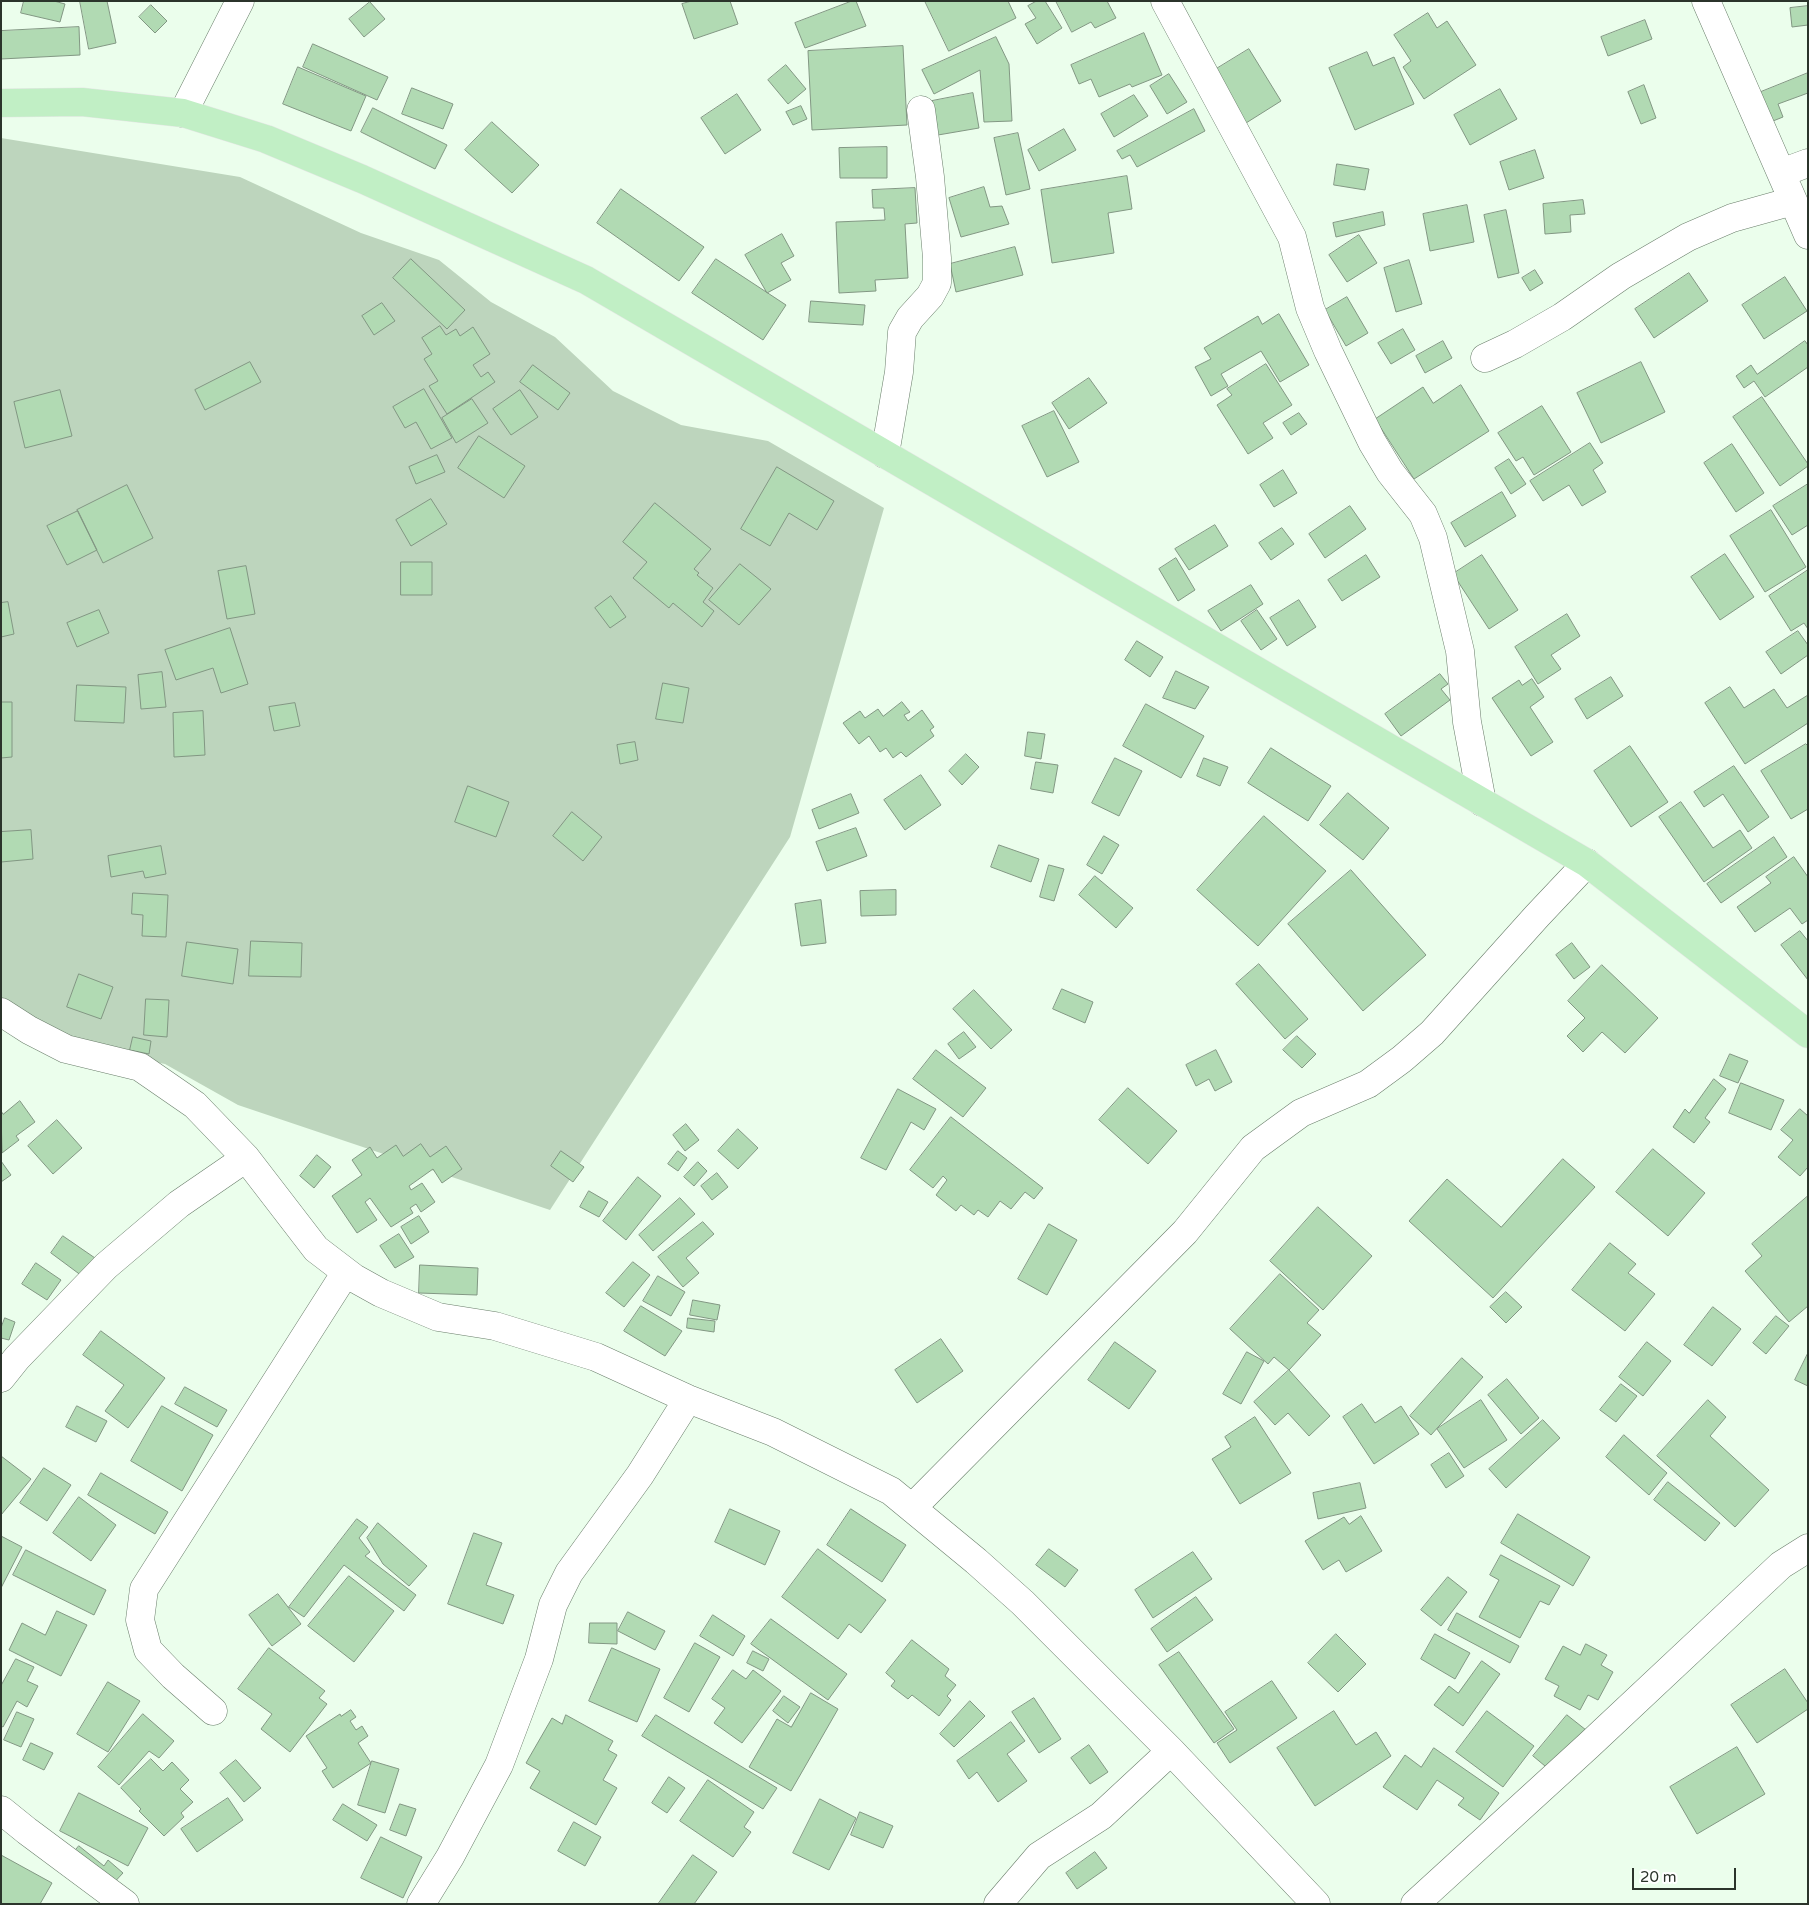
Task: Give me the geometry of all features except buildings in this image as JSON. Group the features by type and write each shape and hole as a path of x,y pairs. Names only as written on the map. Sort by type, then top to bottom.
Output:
{"main road":[{"path":"1,103 82,102 183,113 284,146 586,280 1587,863 1808,1034"}],"street":[{"path":"183,113 240,1"},
{"path":"1165,1 1292,237 1310,308 1328,351 1372,442 1390,472 1422,514 1433,538 1460,652 1467,722 1482,802"},
{"path":"1706,1 1808,234"},
{"path":"885,454 899,372 902,332 910,318 930,296 937,283 937,258 930,177 921,110"},
{"path":"1781,173 1808,163"},
{"path":"1485,358 1516,344 1562,317 1620,276 1688,237 1732,218 1793,201"},
{"path":"912,1508 1185,1232 1253,1148 1301,1113 1368,1084 1432,1034 1587,863"},
{"path":"1,1012 66,1050 140,1068 195,1105 246,1158 316,1249 346,1272 381,1293 438,1317 495,1326 587,1354 688,1399 774,1432 890,1490 976,1561 1023,1603 1171,1751 1316,1904"},
{"path":"1,1378 17,1358 106,1266 179,1204 246,1158"},
{"path":"213,1711 173,1676 148,1650 140,1620 144,1589 346,1272"},
{"path":"421,1904 450,1857 499,1765 539,1659 553,1605 569,1573 640,1475 688,1399"},
{"path":"1415,1904 1588,1746 1780,1565 1808,1548"},
{"path":"998,1904 1039,1856 1101,1816 1171,1751"},
{"path":"1,1810 125,1904"}],"green space":[{"path":"1,138 240,177 361,233 439,260 491,302 555,337 613,391 681,425 768,441 884,508 790,837 550,1210 238,1105 165,1064 69,1045 1,1012"}]}
